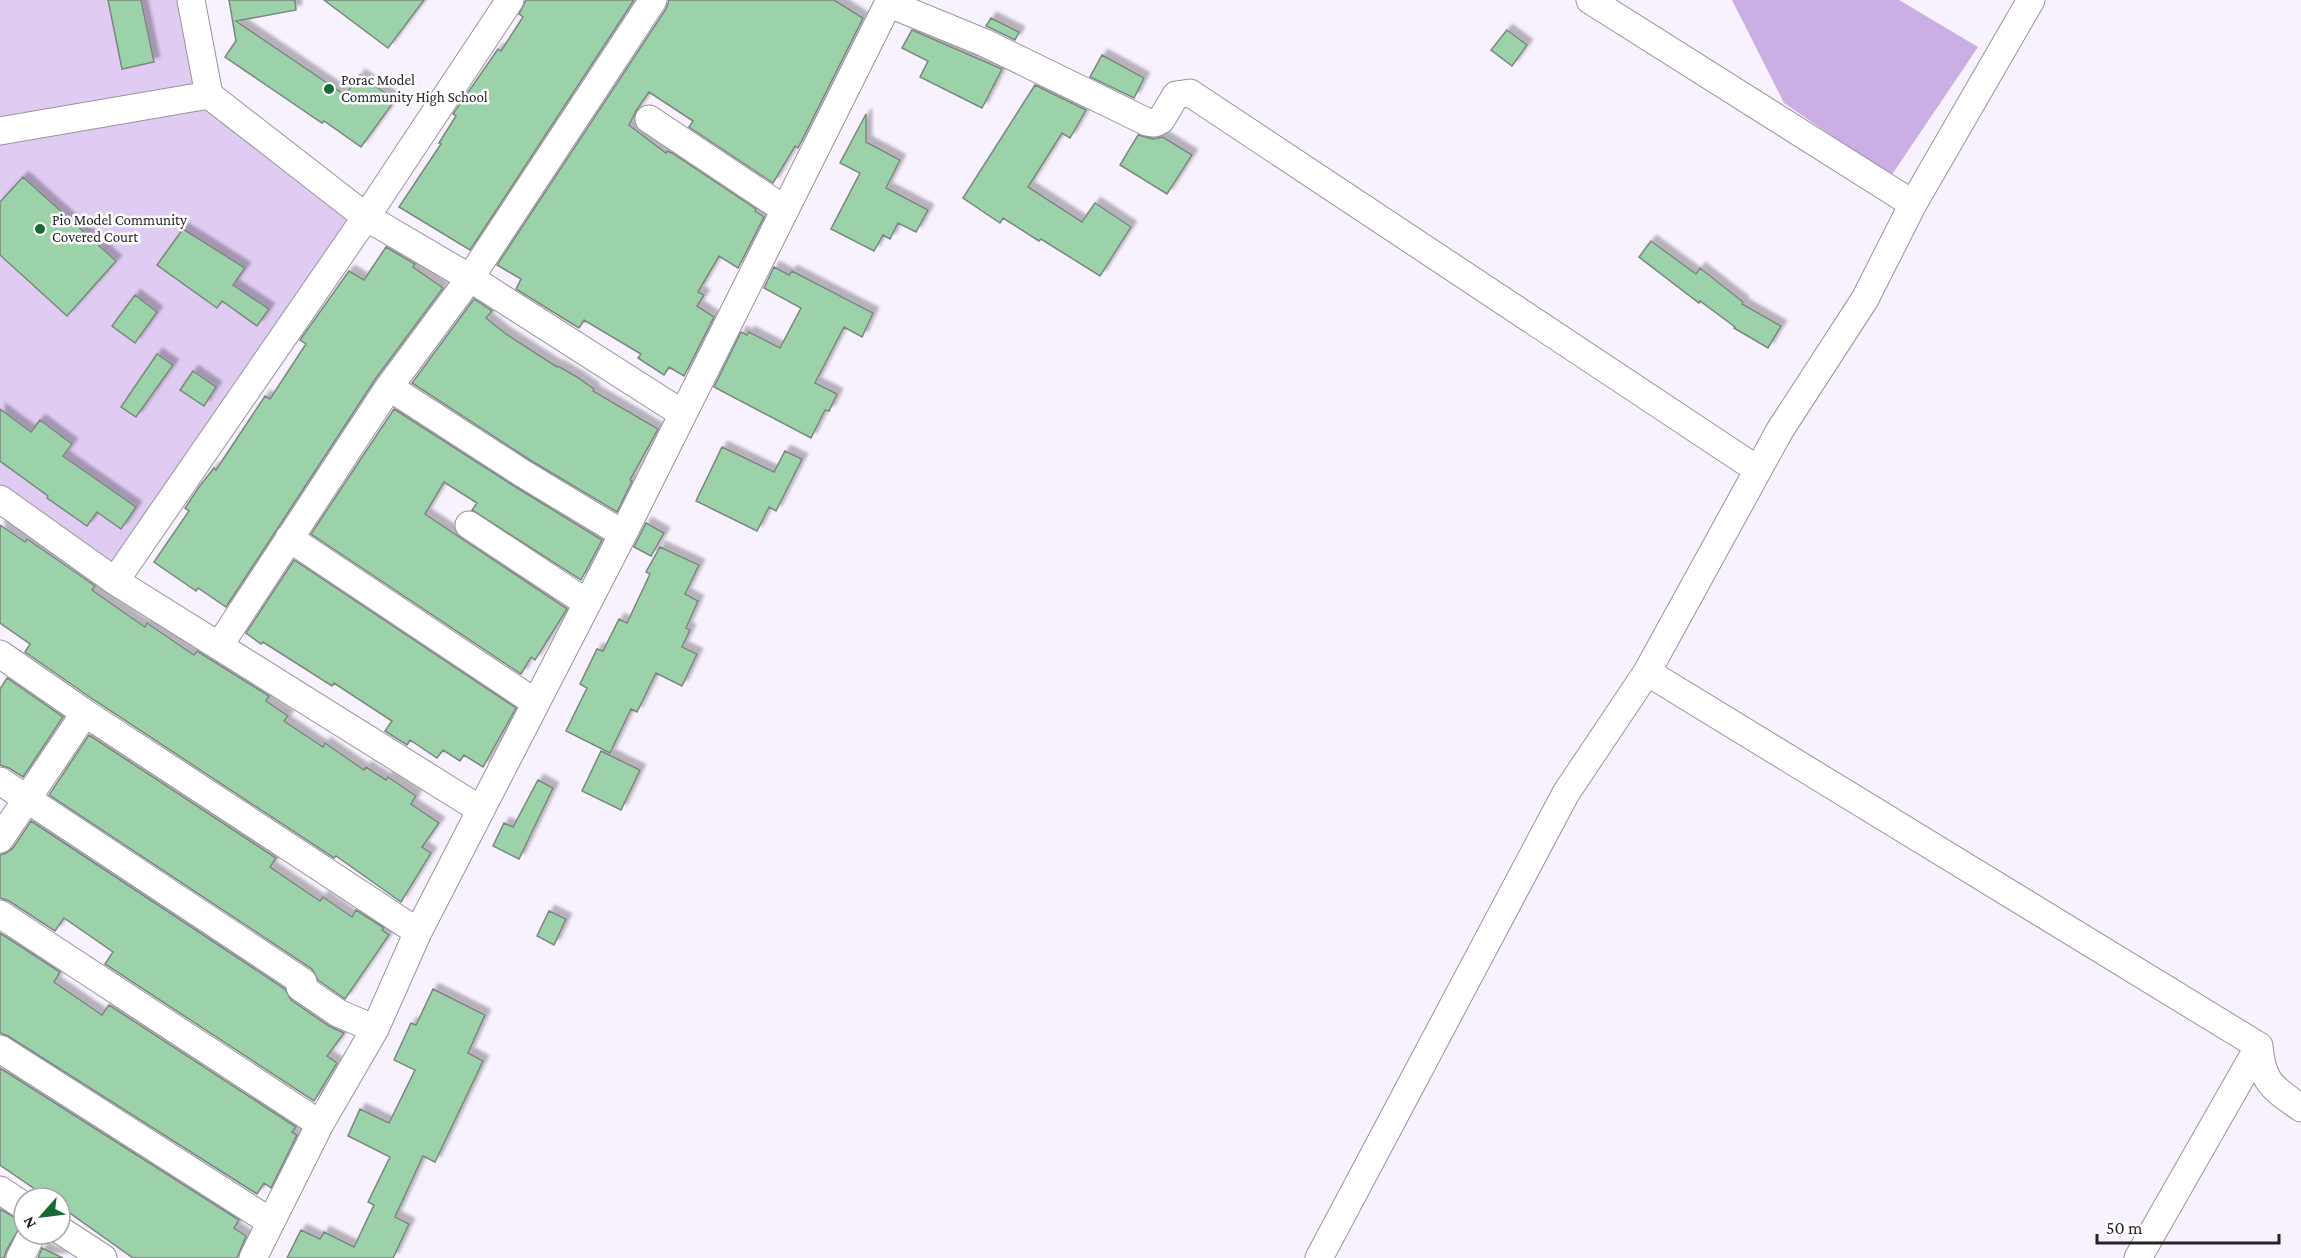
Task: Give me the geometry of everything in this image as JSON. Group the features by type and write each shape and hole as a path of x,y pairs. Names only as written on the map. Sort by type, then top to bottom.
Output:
{"street":[{"path":"191,0 209,95 366,217 470,278 683,414"},
{"path":"115,581 366,217 510,0"},
{"path":"219,646 389,387 470,278 653,0"},
{"path":"1590,0 1913,204"},
{"path":"1319,1258 1566,793 1647,672 1780,430 1865,299 1913,204 2031,0"},
{"path":"253,1258 320,1124 375,1029 418,932 623,534 885,3 985,44 1146,122 1155,123 1161,120 1176,95 1190,93 1758,470"},
{"path":"0,131 209,95"},
{"path":"649,119 783,209"},
{"path":"389,387 522,473 623,534"},
{"path":"0,499 115,581 481,810"},
{"path":"469,525 587,603"},
{"path":"288,538 536,703"},
{"path":"0,654 85,713 418,932"},
{"path":"1647,672 2259,1047"},
{"path":"0,839 85,713"},
{"path":"0,781 303,982 300,987 338,1013 375,1029"},
{"path":"0,914 320,1124"},
{"path":"2259,1047 2261,1066 2266,1078 2276,1090 2301,1108"},
{"path":"2138,1258 2259,1047"},
{"path":"0,1049 271,1222"},
{"path":"72,1238 103,1258"}],"shaded area":[{"path":"0,0 191,0 210,95 366,217 115,581 0,499"},
{"path":"1732,0 1899,0 1978,47 1891,176 1784,103"}],"building":[{"path":"108,0 141,0 154,62 122,69"},
{"path":"229,0 295,0 296,10 236,21 345,95 360,75 395,100 361,147 225,57 236,41"},
{"path":"324,0 424,0 388,48"},
{"path":"526,0 634,0 470,250 399,207 441,144 439,143 456,116 453,114 498,49 501,51 523,17 519,14"},
{"path":"669,0 834,0 863,18 798,148 795,146 773,183 689,127 693,121 649,92 629,125 666,153 667,151 672,153 756,209 755,211 764,217 738,268 719,256 698,292 704,295 697,306 714,317 684,376 669,367 664,375 638,358 641,354 584,320 579,328 516,289 521,279 497,265 666,9"},
{"path":"991,18 1019,32 1015,40 986,26"},
{"path":"912,30 1002,69 982,108 920,77 928,61 902,48"},
{"path":"1507,30 1527,45 1512,66 1491,50"},
{"path":"1102,55 1144,78 1134,98 1090,77"},
{"path":"1035,85 1086,110 1070,138 1062,133 1028,187 1082,222 1095,203 1131,227 1100,276 1003,218 1000,223 963,198"},
{"path":"866,114 866,142 900,160 886,188 928,210 916,232 898,223 890,239 883,235 874,251 831,229 860,173 840,163"},
{"path":"1138,135 1153,139 1163,137 1192,155 1167,194 1120,165"},
{"name":"Pio Model Community Covered Court","path":"23,177 116,261 67,316 0,255 0,202"},
{"path":"183,229 245,268 233,285 269,309 257,326 222,301 217,308 157,265"},
{"path":"1651,241 1696,274 1700,268 1743,302 1742,304 1781,326 1768,348 1734,328 1639,257"},
{"path":"386,247 415,264 413,267 443,288 376,378 226,607 198,588 196,591 154,562 189,511 185,508 199,487 214,468 216,470 265,396 270,399 306,344 300,340 349,271 364,280"},
{"path":"774,267 789,275 792,271 873,313 862,337 844,327 815,383 837,394 829,411 825,410 811,438 714,387 741,332 747,335 749,332 780,348 801,308 764,288"},
{"path":"135,295 157,312 135,343 112,326"},
{"path":"474,299 492,311 486,318 506,334 557,367 577,377 594,389 593,391 658,429 630,480 632,481 617,512 530,460 412,383"},
{"path":"157,354 173,365 136,417 121,407"},
{"path":"193,371 216,387 204,406 180,390"},
{"path":"0,409 31,432 40,420 72,444 63,456 136,507 121,529 97,512 87,526 0,461"},
{"path":"394,409 602,540 581,580 472,510 477,503 444,482 425,514 567,609 535,660 531,657 521,674 311,534"},
{"path":"722,447 774,472 785,451 802,459 776,511 769,507 757,531 696,501"},
{"path":"646,523 664,533 651,556 634,547"},
{"path":"0,525 25,542 27,539 95,586 92,590 145,627 147,623 194,655 197,651 269,696 266,701 288,716 284,721 323,747 325,743 364,770 366,767 386,780 388,777 416,796 411,804 439,823 422,847 431,853 401,902 336,856 334,858 25,652 30,644 0,623"},
{"path":"660,547 699,565 685,594 698,601 686,628 690,630 682,647 697,654 682,686 656,673 637,712 631,709 610,753 566,731 587,688 580,684 597,649 603,651 619,619 627,623 650,574 646,572"},
{"path":"294,560 516,708 483,767 464,755 460,761 443,750 437,758 410,740 407,745 385,731 392,721 334,683 332,686 246,633"},
{"path":"7,678 63,717 23,777 0,765 0,689"},
{"path":"89,735 276,858 270,867 320,901 323,897 352,917 356,910 384,928 382,930 389,935 345,999 318,980 312,969 49,795"},
{"path":"601,751 640,770 621,810 582,791"},
{"path":"538,780 553,788 519,859 493,846 504,823 513,827"},
{"path":"31,821 285,989 291,1000 329,1026 344,1033 327,1056 337,1063 314,1101 105,964 113,952 64,918 55,931 9,901 0,898 0,855 13,848"},
{"path":"549,911 566,919 554,945 537,936"},
{"path":"0,933 60,972 54,982 102,1015 109,1005 296,1127 292,1132 297,1135 271,1188 264,1183 257,1194 0,1033"},
{"path":"433,989 485,1015 468,1053 483,1061 435,1162 423,1156 395,1217 409,1224 393,1258 287,1258 301,1230 320,1239 324,1232 354,1247 374,1205 368,1202 390,1157 348,1136 360,1109 389,1123 415,1070 394,1060 411,1023 416,1025"},
{"path":"0,1068 239,1220 234,1228 246,1236 237,1258 133,1258 72,1215 72,1186 31,1186 0,1165"},
{"path":"0,1209 12,1216 12,1241 4,1258 0,1258"},
{"path":"42,1248 63,1258 38,1258"}],"place":[{"name":"Porac Model Community High School","path":"329,89"},
{"name":"Pio Model Community Covered Court","path":"40,229"}]}
